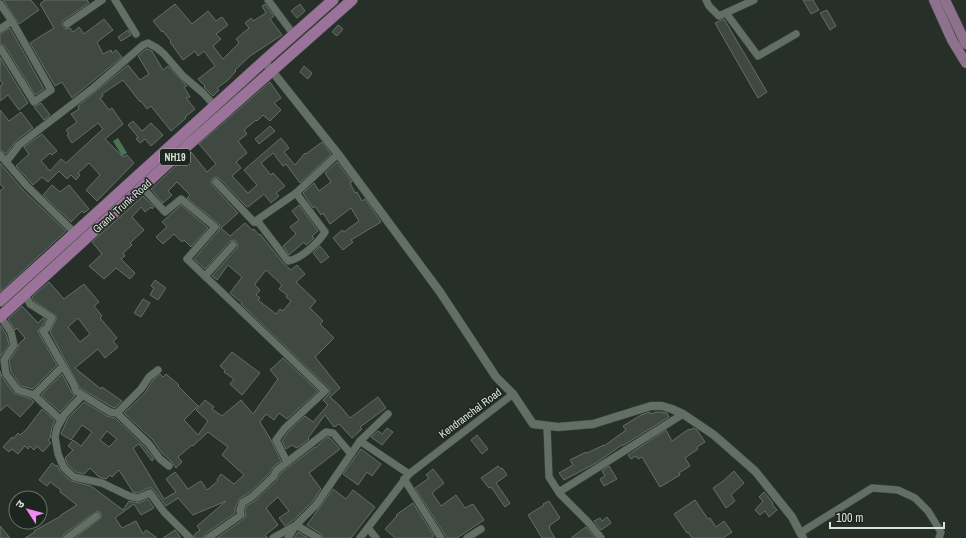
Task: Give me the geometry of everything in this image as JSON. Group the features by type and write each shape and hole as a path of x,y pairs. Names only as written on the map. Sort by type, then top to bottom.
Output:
{"highway":[{"name":"Grand Trunk Road","path":"0,301 332,0"},
{"name":"Grand Trunk Road","path":"0,316 352,0"}],"main road":[{"path":"934,0 952,40 966,63"},
{"path":"944,0 966,44"}],"street":[{"path":"67,24 102,0"},
{"path":"115,0 136,34"},
{"path":"268,0 294,35"},
{"path":"706,0 709,6 719,16 754,0"},
{"path":"0,4 12,21 51,90 34,102 1,49"},
{"path":"726,13 758,56 796,34"},
{"path":"0,29 12,21"},
{"path":"6,162 19,145 92,88 143,45 148,43 161,51 183,76 203,93 215,106"},
{"path":"264,61 338,154 440,292 496,377 513,394"},
{"path":"254,222 296,193 338,154"},
{"path":"0,155 27,186 75,233"},
{"path":"216,182 254,222 259,224 288,261 295,260 321,240 326,232 296,193"},
{"path":"142,187 165,212 181,199 214,227 187,259 325,391 285,428 276,440 287,462"},
{"path":"205,276 233,245"},
{"path":"28,290 26,296 30,304 52,318 47,328 43,331 76,391 110,412 117,413 149,444 160,459 169,466"},
{"path":"0,316 11,332 14,345 4,360 6,374 18,390 34,395 61,420"},
{"path":"34,395 63,366"},
{"path":"117,413 158,370"},
{"name":"Kendranchal Road","path":"360,538 406,477 513,394 533,424 547,426 558,427 593,424 651,406 662,406 683,414 714,435 755,471 792,518 802,535"},
{"path":"82,396 73,404 61,420 55,437 58,454 64,468 74,477 102,483 129,496 138,498 150,493 164,512 190,538"},
{"path":"288,538 296,525 316,505 360,441 388,414"},
{"path":"558,492 683,414"},
{"path":"547,426 549,477 558,492 589,523 601,538"},
{"path":"208,538 241,515 240,510 243,502 252,497 277,470 326,432 333,434 351,454"},
{"path":"360,441 406,477 441,538"},
{"path":"802,535 872,488 898,490 915,498 928,511 941,532 939,538"},
{"path":"67,538 97,516"},
{"path":"273,538 296,525"},
{"path":"296,525 318,538"},
{"path":"368,528 376,538"},
{"path":"467,538 481,530"}],"shaded area":[{"path":"118,138 127,153 122,156 113,141"}],"building":[{"path":"3,0 31,0 39,10 19,24"},
{"path":"45,0 87,0 89,3 64,20 62,22 63,26 65,29 70,28 73,32 79,27 84,34 104,19 113,30 97,42 103,54 111,50 112,53 116,50 122,57 72,98 62,82 55,86 30,43 54,28 40,4"},
{"path":"803,0 813,0 819,10 811,14"},
{"path":"175,4 192,24 208,11 216,21 222,17 228,25 216,34 221,39 213,46 223,59 239,43 236,39 249,28 245,23 251,18 253,21 266,13 262,6 265,4 274,16 270,19 282,35 250,56 235,70 236,71 228,80 217,88 219,90 213,96 198,79 215,66 204,51 198,56 195,51 183,60 170,42 171,41 153,21"},
{"path":"300,4 305,11 297,18 291,11"},
{"path":"827,10 836,26 830,30 820,13"},
{"path":"724,19 767,92 758,98 715,23"},
{"path":"338,25 343,29 337,36 332,32"},
{"path":"10,28 44,89 35,95 5,46 0,44 0,34"},
{"path":"128,30 131,35 121,41 118,37"},
{"path":"146,49 152,51 163,70 168,66 187,86 184,87 190,97 186,98 195,109 171,131 151,106 147,109 141,101 140,102 123,80 102,94 103,96 100,98 109,110 112,108 123,124 105,139 123,157 127,155 134,163 97,201 86,190 100,175 89,163 78,173 80,175 76,180 71,175 67,179 59,171 48,182 42,177 33,185 16,166 29,154 24,147 42,134 57,151 52,155 50,153 41,161 50,171 61,159 66,163 103,129 98,123 72,143 66,130 77,122 71,114 79,109 78,106 128,65 140,80 149,74 138,56"},
{"path":"0,57 28,103 19,110 8,95 0,101 0,86 3,84 0,80"},
{"path":"304,66 312,73 308,79 300,72"},
{"path":"270,82 281,98 274,103 281,110 270,121 263,115 244,130 247,134 238,141 247,153 236,162 241,168 232,176 248,193 257,185 244,170 281,138 289,148 284,152 295,165 305,153 306,154 322,142 331,154 300,183 286,164 283,166 273,153 261,163 271,175 273,173 285,186 276,193 279,196 271,203 264,194 248,207 220,179 217,177 213,178 211,181 212,185 238,213 221,228 230,236 245,223 252,230 254,229 259,235 260,234 284,264 291,270 297,265 305,274 296,282 316,301 310,308 323,321 320,324 334,338 315,357 340,388 330,397 350,418 378,397 386,408 360,427 362,429 352,438 339,424 334,427 325,415 308,438 309,439 297,448 292,445 286,449 282,441 289,431 305,416 313,422 328,405 323,400 329,394 330,389 230,293 242,277 228,265 217,280 212,276 237,248 237,242 234,240 230,241 205,269 194,259 219,230 220,225 187,198 190,195 177,182 168,191 172,195 163,203 151,189 191,152 207,172 216,164 199,144","holes":["266,270 282,285 279,289 287,295 286,297 291,301 283,311 280,309 276,314 258,300 260,298 256,295 260,290 255,284"]},
{"path":"41,103 50,115 44,120 34,107"},
{"path":"0,110 9,121 21,112 33,128 16,141 6,154 0,150"},
{"path":"133,121 142,131 151,123 163,135 151,146 145,139 140,143 136,139 138,137 128,125"},
{"path":"270,126 275,131 259,144 255,139"},
{"path":"337,162 352,182 350,183 355,193 357,192 362,201 365,199 381,222 351,240 353,242 343,250 333,238 342,230 344,232 359,221 351,208 330,224 323,213 321,215 315,206 313,208 303,193 314,183 319,191 331,182 325,173"},
{"path":"0,163 23,190 66,231 0,292 0,191 4,188 0,184"},
{"path":"52,185 60,192 69,185 89,209 84,213 82,211 71,222 43,195"},
{"path":"143,196 154,207 152,209 151,207 145,212 141,207 132,217 144,230 130,243 132,245 123,253 125,256 121,259 135,273 130,279 116,268 104,279 89,266 102,254 92,242"},
{"path":"181,205 208,228 191,247 184,240 182,242 174,234 163,244 156,237 167,227 162,222"},
{"path":"299,205 318,231 312,236 314,238 306,245 304,242 289,255 283,246 296,234 290,227 299,220 292,211"},
{"path":"320,246 329,257 321,263 313,253"},
{"path":"155,280 166,288 158,300 150,295 154,288 151,286"},
{"path":"49,282 64,299 84,284 99,302 94,306 102,316 100,318 117,338 113,341 118,347 105,358 98,349 75,368 101,389 102,387 122,401 115,408 80,388 50,332 56,320 56,316 34,301 32,297","holes":["78,318 90,334 80,342 68,327"]},
{"path":"143,299 150,303 141,317 134,313"},
{"path":"22,306 38,323 43,318 46,320 38,332 57,365 33,389 21,386 11,372 9,361 19,344 25,338 17,328 15,330 8,319"},
{"path":"0,325 6,334 9,344 0,357"},
{"path":"232,352 260,373 242,395 230,384 234,379 224,372 225,370 220,366"},
{"path":"283,358 318,391 287,419 279,413 274,420 266,414 260,422 281,461 274,466 269,474 249,493 240,498 235,508 235,513 205,534 203,538 195,538 194,535 200,530 197,526 226,501 193,515 178,498 166,506 152,488 148,488 138,493 133,492 119,470 112,477 110,475 106,479 99,477 90,468 84,474 76,472 68,465 65,458 73,450 68,446 73,440 81,446 92,432 82,425 71,440 61,434 68,418 84,402 107,416 115,418 145,447 154,459 152,461 139,444 133,448 164,499 176,492 166,479 175,472 188,489 201,481 207,490 218,481 217,480 221,474 234,484 244,475 222,455 228,447 208,432 178,457 182,462 176,468 162,453 153,440 124,413 145,393 153,380 160,374 163,377 166,374 179,385 178,386 198,406 184,420 198,435 208,421 196,410 205,400 214,407 212,409 222,416 241,400 253,414 278,379 270,370","holes":["107,431 117,439 109,447 100,440"]},
{"path":"0,371 2,377 14,393 31,399 34,402 20,417 7,405 0,411"},
{"path":"62,374 75,396 60,412 41,395"},
{"path":"42,409 55,421 48,440 51,443 43,452 37,446 34,450 30,446 28,449 25,446 18,454 12,449 9,452 3,447 12,437 13,439 18,433 20,435 26,430"},
{"path":"650,412 651,414 656,412 667,413 669,417 622,445 596,463 564,480 559,473 573,465 570,460 586,452 587,453 604,446 626,430 623,426 641,415"},
{"path":"387,428 393,432 382,445 371,437 378,431 382,434"},
{"path":"693,428 697,430 705,442 685,458 690,466 679,473 680,475 660,487 642,457 638,459 636,456 631,459 628,455 666,430 672,441 689,429 690,430"},
{"path":"477,435 488,449 482,454 471,440"},
{"path":"327,437 330,438 340,449 309,473 321,489 312,502 295,519 285,526 279,518 289,511 278,497 266,508 278,525 265,535 268,538 217,538 244,519 246,516 245,510 247,505 255,501 276,481 281,473 315,448"},
{"path":"361,449 381,464 372,476 367,472 358,485 343,474"},
{"path":"52,463 56,466 57,465 60,471 71,481 91,486 123,510 129,501 139,503 148,499 154,508 141,515 134,504 115,518 122,528 136,521 143,534 146,530 157,538 75,538 101,518 101,513 97,511 64,534 62,538 25,538 36,530 48,530 48,523 77,505 50,482 47,486 39,480"},
{"path":"498,466 501,469 502,468 507,475 496,483 510,503 505,507 491,487 489,488 481,478"},
{"path":"609,466 617,479 604,486 600,479 605,476 602,471"},
{"path":"433,469 444,483 432,493 441,506 456,495 465,508 473,504 484,520 457,538 447,538 415,488 429,478 426,475"},
{"path":"734,471 744,483 731,495 735,501 726,508 713,488"},
{"path":"333,489 346,499 353,490 375,507 351,538 323,538 321,534 307,525"},
{"path":"764,492 777,510 769,517 765,511 760,515 755,510 763,501 759,497"},
{"path":"695,500 708,519 710,518 716,527 724,521 732,532 723,538 692,538 674,514"},
{"path":"549,501 560,518 549,526 555,538 542,538 528,515"},
{"path":"413,503 434,536 432,538 395,538 385,529 397,516 396,515"},
{"path":"607,517 611,523 601,530 594,521 600,518 602,521"},
{"path":"0,526 10,538 0,538"},
{"path":"586,527 595,538 571,538"},
{"path":"175,530 181,538 163,538"},
{"path":"298,532 308,538 294,538"}]}
